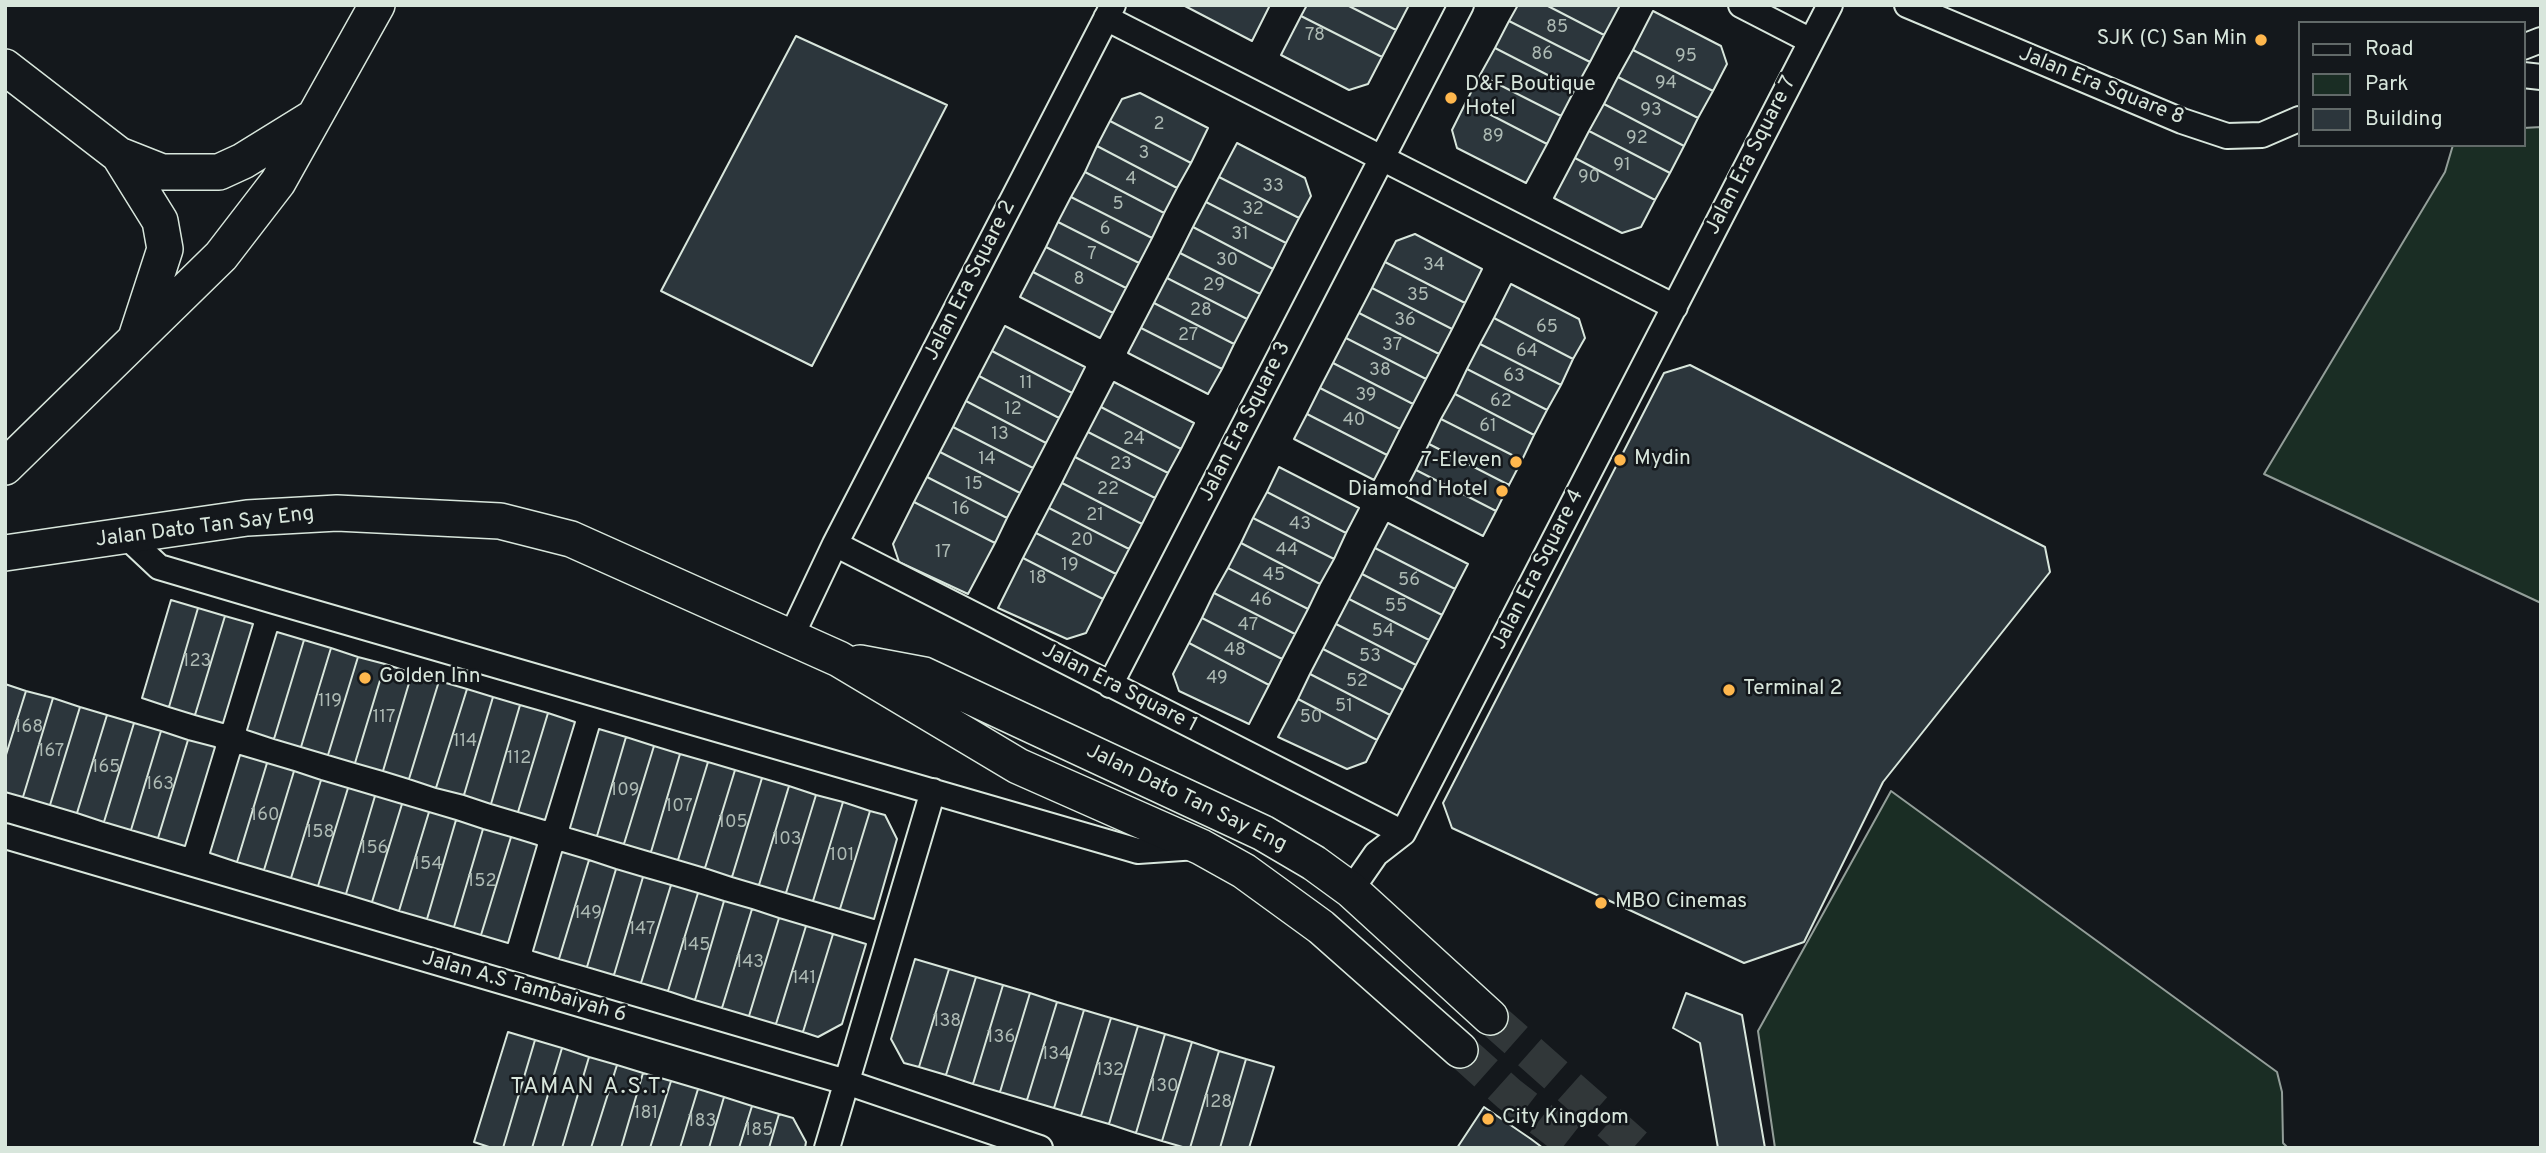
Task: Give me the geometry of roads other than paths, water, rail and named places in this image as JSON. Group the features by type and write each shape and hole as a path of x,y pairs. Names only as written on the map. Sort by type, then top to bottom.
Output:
{"street":[{"path":"5,467 221,256 278,182 377,5"},
{"name":"Jalan Era Square 3","path":"1110,684 1461,5"},
{"path":"1741,5 1811,41"},
{"name":"Jalan Era Square 7","path":"1675,307 1830,5"},
{"name":"Jalan Era Square 8","path":"1907,5 2182,121 2227,136 2262,135 2298,119"},
{"path":"1110,12 1382,158 1675,307"},
{"name":"Jalan Era Square 2","path":"791,637 835,544 1110,12"},
{"path":"2541,49 2541,62"},
{"path":"5,67 120,155 162,172 219,172 243,161 314,117"},
{"path":"120,155 160,221 165,249 136,338"},
{"name":"Jalan Era Square 4","path":"1403,833 1675,307"},
{"name":"Jalan Dato Tan Say Eng","path":"5,552 247,519 337,513 500,521 571,538 839,659 1017,766 1201,847 1244,871 1321,928 1460,1050"},
{"path":"126,536 159,567 1138,851 1201,847"},
{"name":"Jalan Era Square 1","path":"835,544 1403,833"},
{"name":"Jalan Dato Tan Say Eng","path":"839,659 924,675 1263,833 1314,863 1351,890 1490,1017"},
{"path":"827,1148 933,791"},
{"path":"1351,890 1376,854 1403,833"},
{"name":"Jalan A.S Tambaiyah 6","path":"5,836 846,1082 1040,1148"}],"tunnel":[{"path":"1490,1017 1638,1148"},
{"path":"1460,1050 1509,1094 1578,1148"}],"place":[{"name":"SJK (C) San Min","path":"2261,40"},
{"name":"D&F Boutique Hotel","path":"1451,98"},
{"name":"Mydin","path":"1620,460"},
{"name":"7-Eleven","path":"1516,462"},
{"name":"Diamond Hotel","path":"1502,491"},
{"name":"Golden Inn","path":"365,678"},
{"name":"Terminal 2","path":"1729,690"},
{"name":"MBO Cinemas","path":"1601,903"},
{"name":"City Kingdom","path":"1488,1119"}],"district":[{"name":"TAMAN A.S.T.","path":"589,1088"}]}
